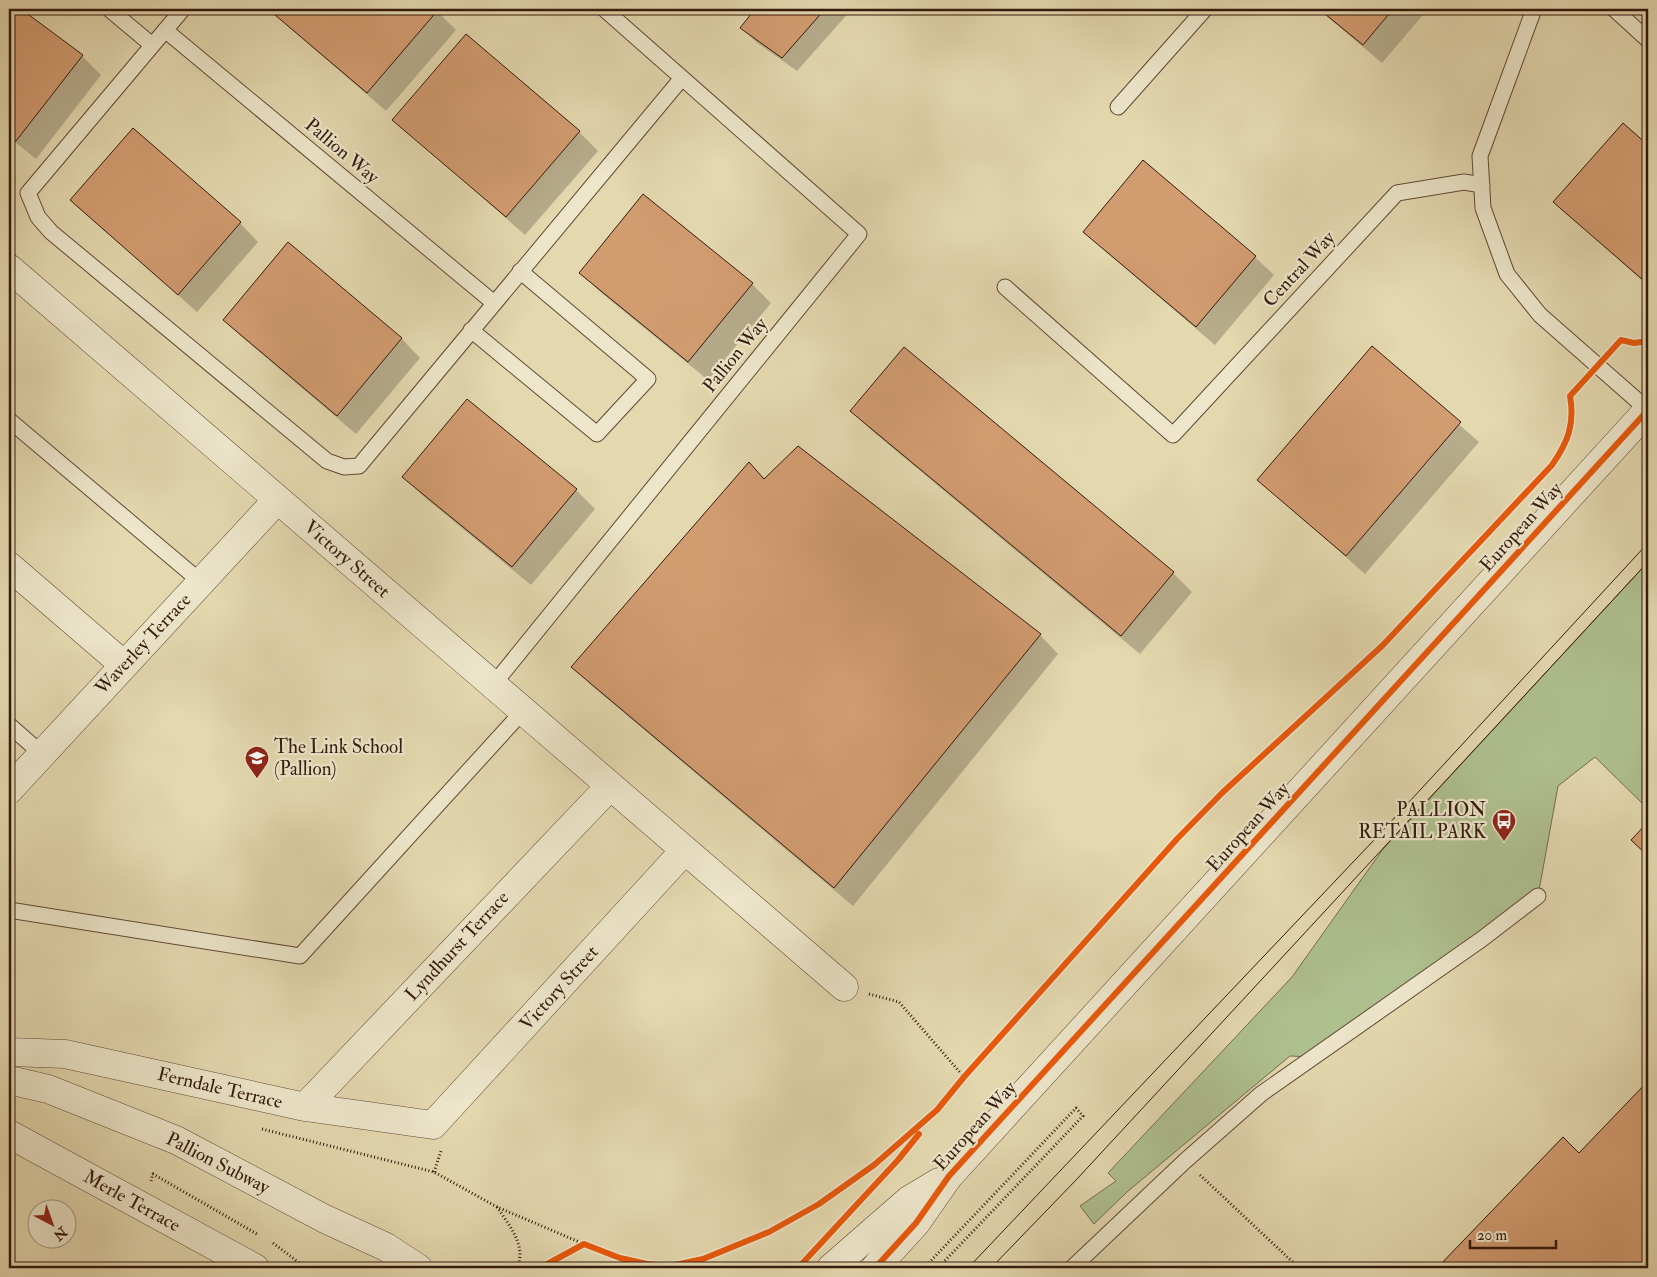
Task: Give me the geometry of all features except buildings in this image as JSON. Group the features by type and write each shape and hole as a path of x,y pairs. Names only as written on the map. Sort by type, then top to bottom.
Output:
{"street":[{"name":"Victory Street","path":"9,268 844,987"},
{"name":"European Way","path":"875,1268 916,1223 949,1176 1648,410"},
{"name":"Waverley Terrace","path":"9,790 277,500"},
{"path":"9,566 124,665"},
{"name":"Lyndhurst Terrace","path":"305,1107 610,786"},
{"name":"Victory Street","path":"433,1125 685,850"},
{"name":"Ferndale Terrace","path":"9,1052 65,1054 305,1107 433,1125"},
{"name":"Pallion Subway","path":"9,1080 48,1089 176,1140 325,1219 386,1247 418,1268"},
{"name":"Merle Terrace","path":"9,1134 255,1268"},
{"name":"European Way","path":"831,1268 908,1200 949,1176"}],"lane":[{"path":"109,9 152,45"},
{"path":"183,9 28,193 38,217 51,232 327,461 344,467 359,466 682,78"},
{"name":"Pallion Way","path":"494,685 859,234 604,9"},
{"path":"1118,107 1205,9"},
{"path":"1534,9 1480,156 1483,208 1507,274 1540,315 1648,410"},
{"path":"1614,9 1648,40"},
{"name":"Pallion Way","path":"165,30 494,303"},
{"name":"Central Way","path":"1005,287 1173,435 1397,193 1464,182 1482,186"},
{"path":"471,330 597,434 648,379 520,271"},
{"path":"9,420 201,582"},
{"path":"9,910 300,956 523,711"},
{"path":"9,725 42,754"},
{"path":"1076,1267 1185,1161 1261,1094 1482,939 1538,896"}],"path":[{"path":"844,987 899,1002 964,1077"},
{"path":"958,1084 970,1070"},
{"path":"924,1268 1076,1108 1083,1116 938,1268"},
{"path":"260,1129 434,1172 496,1207 594,1248"},
{"path":"1185,1161 1299,1268"},
{"path":"496,1207 514,1232 520,1250 517,1268"},
{"path":"577,1248 584,1244"}],"green space":[{"path":"1648,562 1648,809 1595,757 1558,786 1538,896 1315,1057 1290,1056 1127,1192 1094,1224 1080,1206 1116,1181 1108,1173 1292,977 1383,849"}],"tram line":[{"path":"968,1268 1374,840 1648,543"},
{"path":"991,1268 1077,1179 1648,562"}],"cycle path":[{"path":"540,1268 584,1244 620,1258 647,1264 670,1266 703,1259 769,1232 819,1204 874,1165 937,1110 964,1077 1177,839 1222,793 1383,645 1552,465 1569,432 1572,415 1570,396 1621,340 1634,343 1648,341"},
{"path":"875,1268 916,1223 949,1176 1648,410"},
{"path":"798,1268 898,1160 919,1134"}],"place":[{"name":"The Link School (Pallion)","path":"257,779"},
{"name":"PALLION RETAIL PARK","path":"1504,842"}]}
